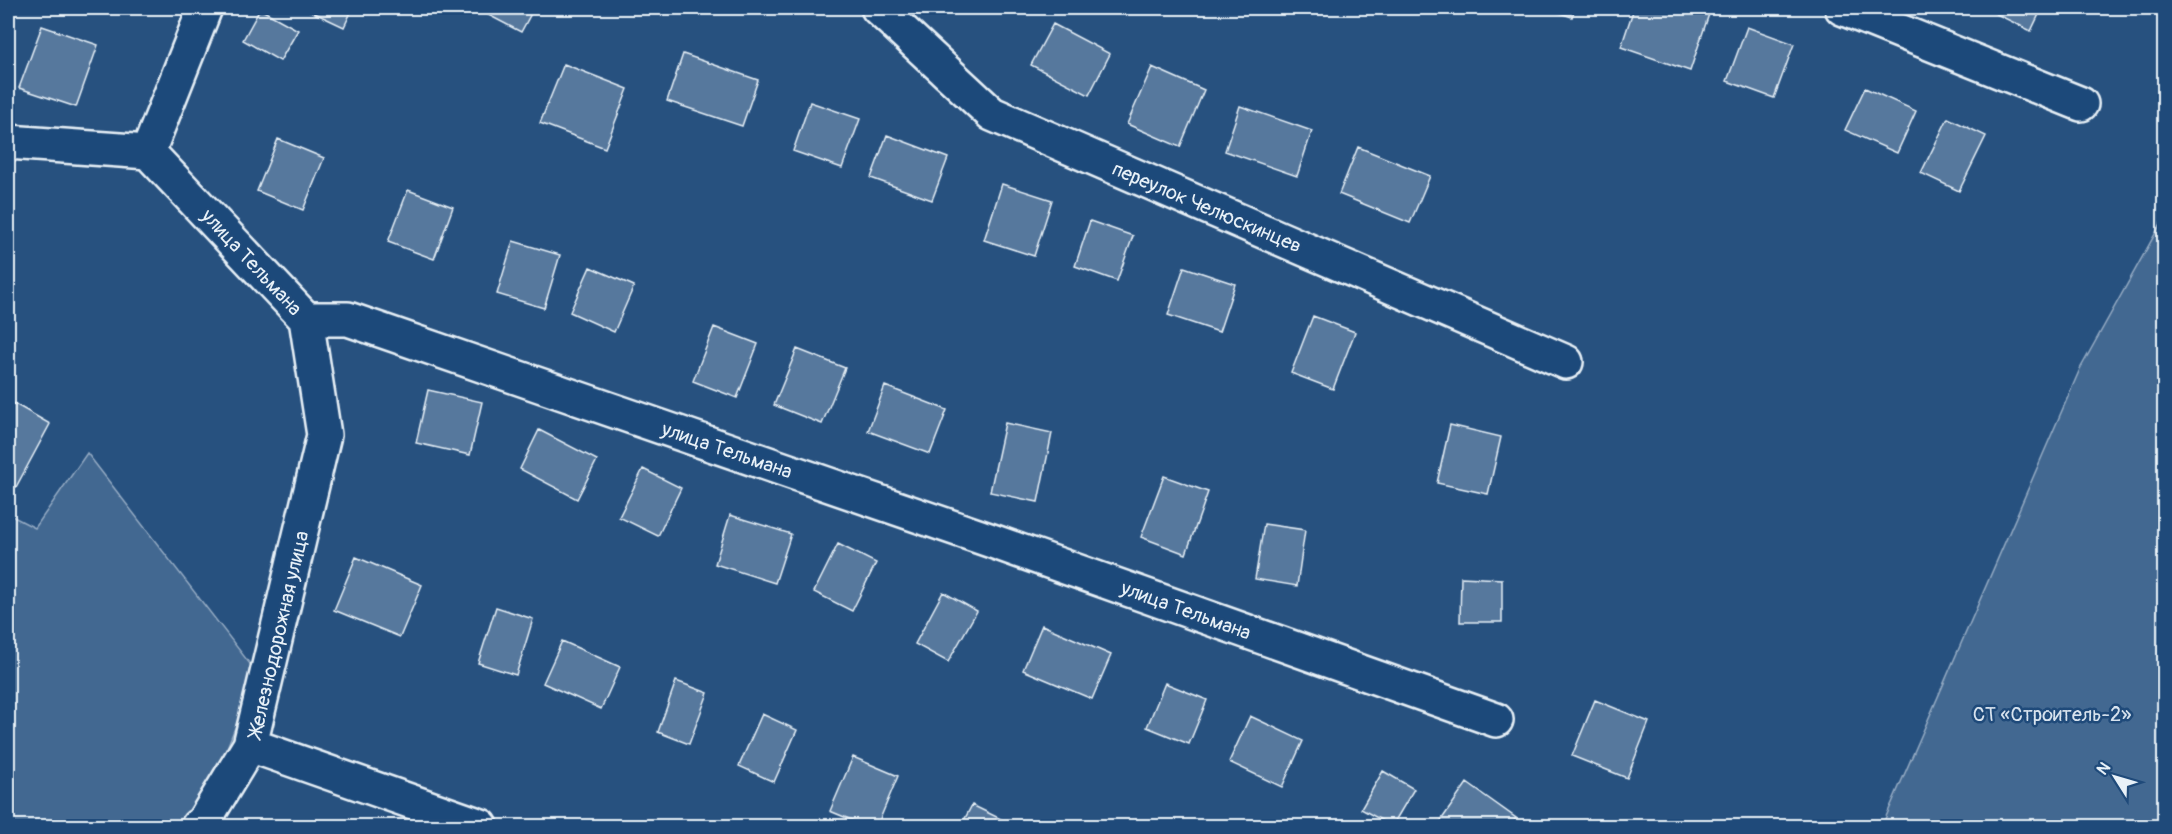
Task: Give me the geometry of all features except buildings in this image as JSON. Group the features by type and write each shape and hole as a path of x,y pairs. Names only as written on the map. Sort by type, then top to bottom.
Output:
{"street":[{"path":"8,142 148,152 205,8"},
{"name":"переулок Челюскинцев","path":"878,8 992,114 1566,363"},
{"path":"1842,8 2080,104"},
{"name":"улица Тельмана","path":"148,152 306,319 348,319 1003,545 1496,720"},
{"name":"Железнодорожная улица","path":"306,319 324,435 250,745 481,826"},
{"path":"198,826 202,824 250,745"}],"green space":[{"name":"СТ «Строитель-2»","path":"2164,218 2164,826 1882,826 2080,369"},
{"path":"87,453 257,673 216,775 182,826 8,826 8,514 35,528"}]}
